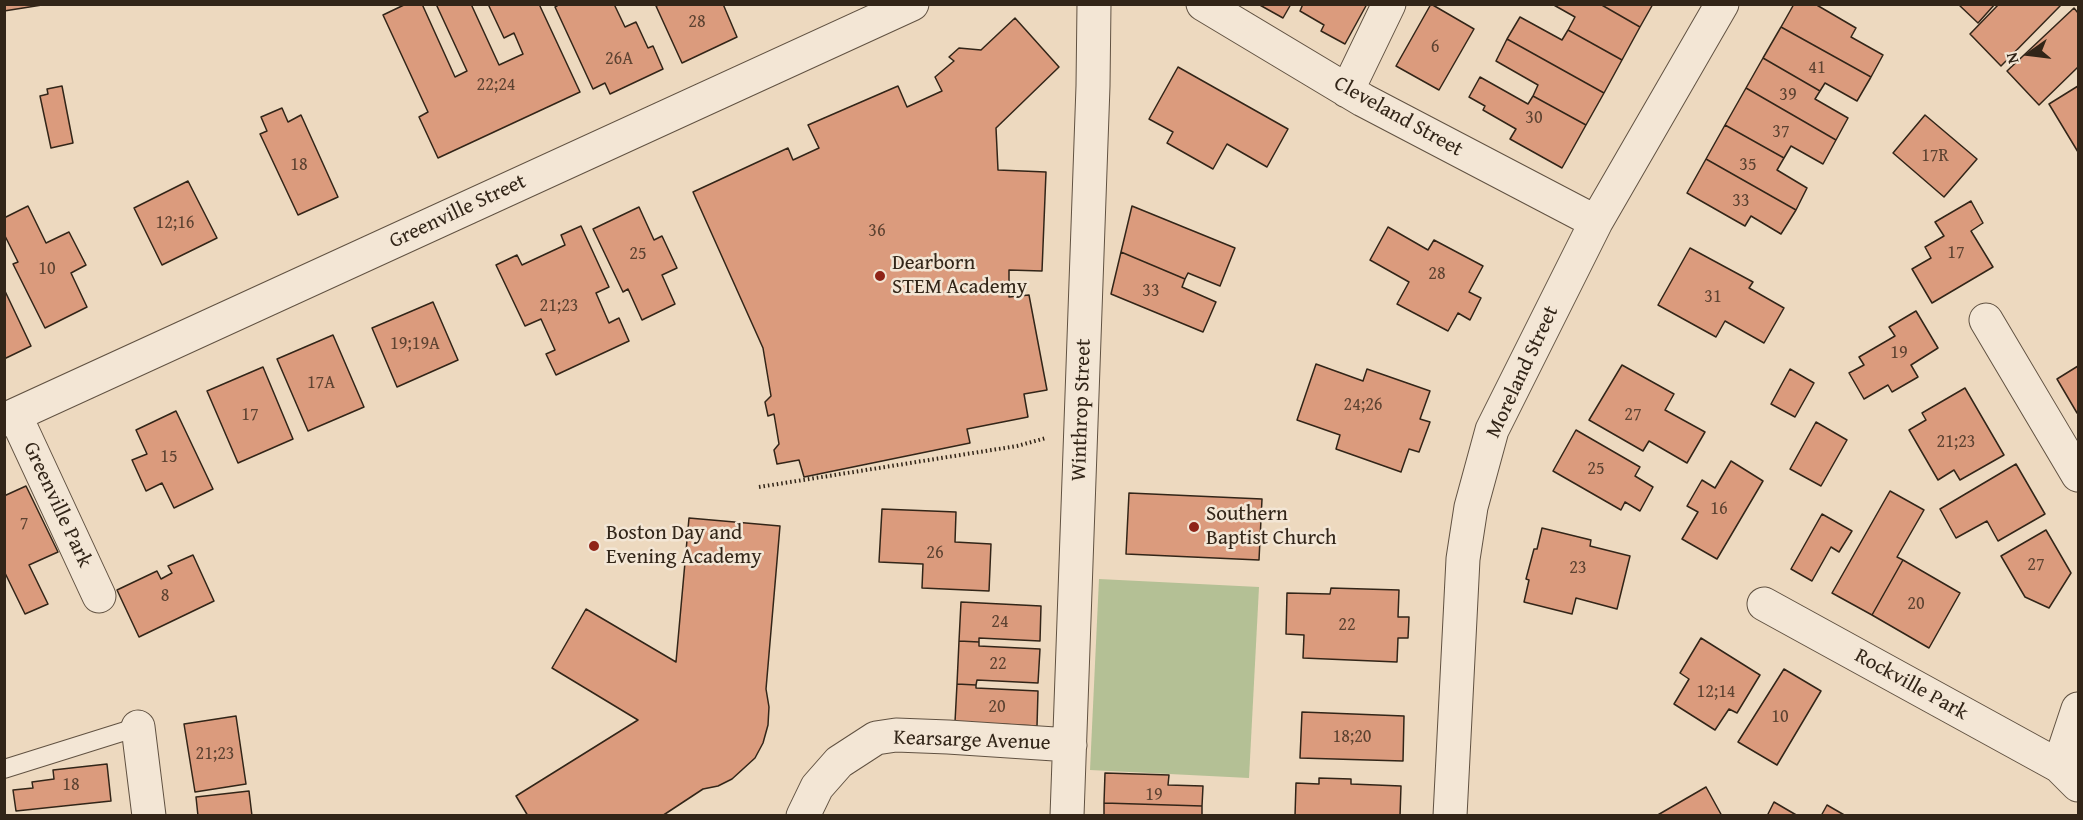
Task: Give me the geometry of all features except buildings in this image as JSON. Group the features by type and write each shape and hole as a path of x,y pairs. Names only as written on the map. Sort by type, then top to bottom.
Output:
{"street":[{"name":"Greenville Street","path":"10,417 912,4"},
{"name":"Winthrop Street","path":"1067,816 1082,429 1094,4"},
{"name":"Cleveland Street","path":"1203,4 1347,91 1596,222"},
{"path":"1347,91 1389,4"},
{"name":"Moreland Street","path":"1450,816 1463,559 1472,507 1492,430 1596,222 1722,4"},
{"path":"1986,320 2079,476"},
{"name":"Greenville Park","path":"10,417 99,596"},
{"name":"Rockville Park","path":"1764,604 2069,776 2079,710"},
{"path":"138,727 150,816"},
{"name":"Kearsarge Avenue","path":"803,816 817,787 832,770 857,749 876,738 896,735 1070,745"}],"lane":[{"path":"4,768 138,727"}],"path":[{"path":"759,487 1017,446 1082,429"}],"green space":[{"path":"1099,579 1259,587 1249,778 1090,770"}],"place":[{"name":"Dearborn STEM Academy","path":"880,276"},
{"name":"Southern Baptist Church","path":"1194,527"},
{"name":"Boston Day and Evening Academy","path":"594,546"}]}
